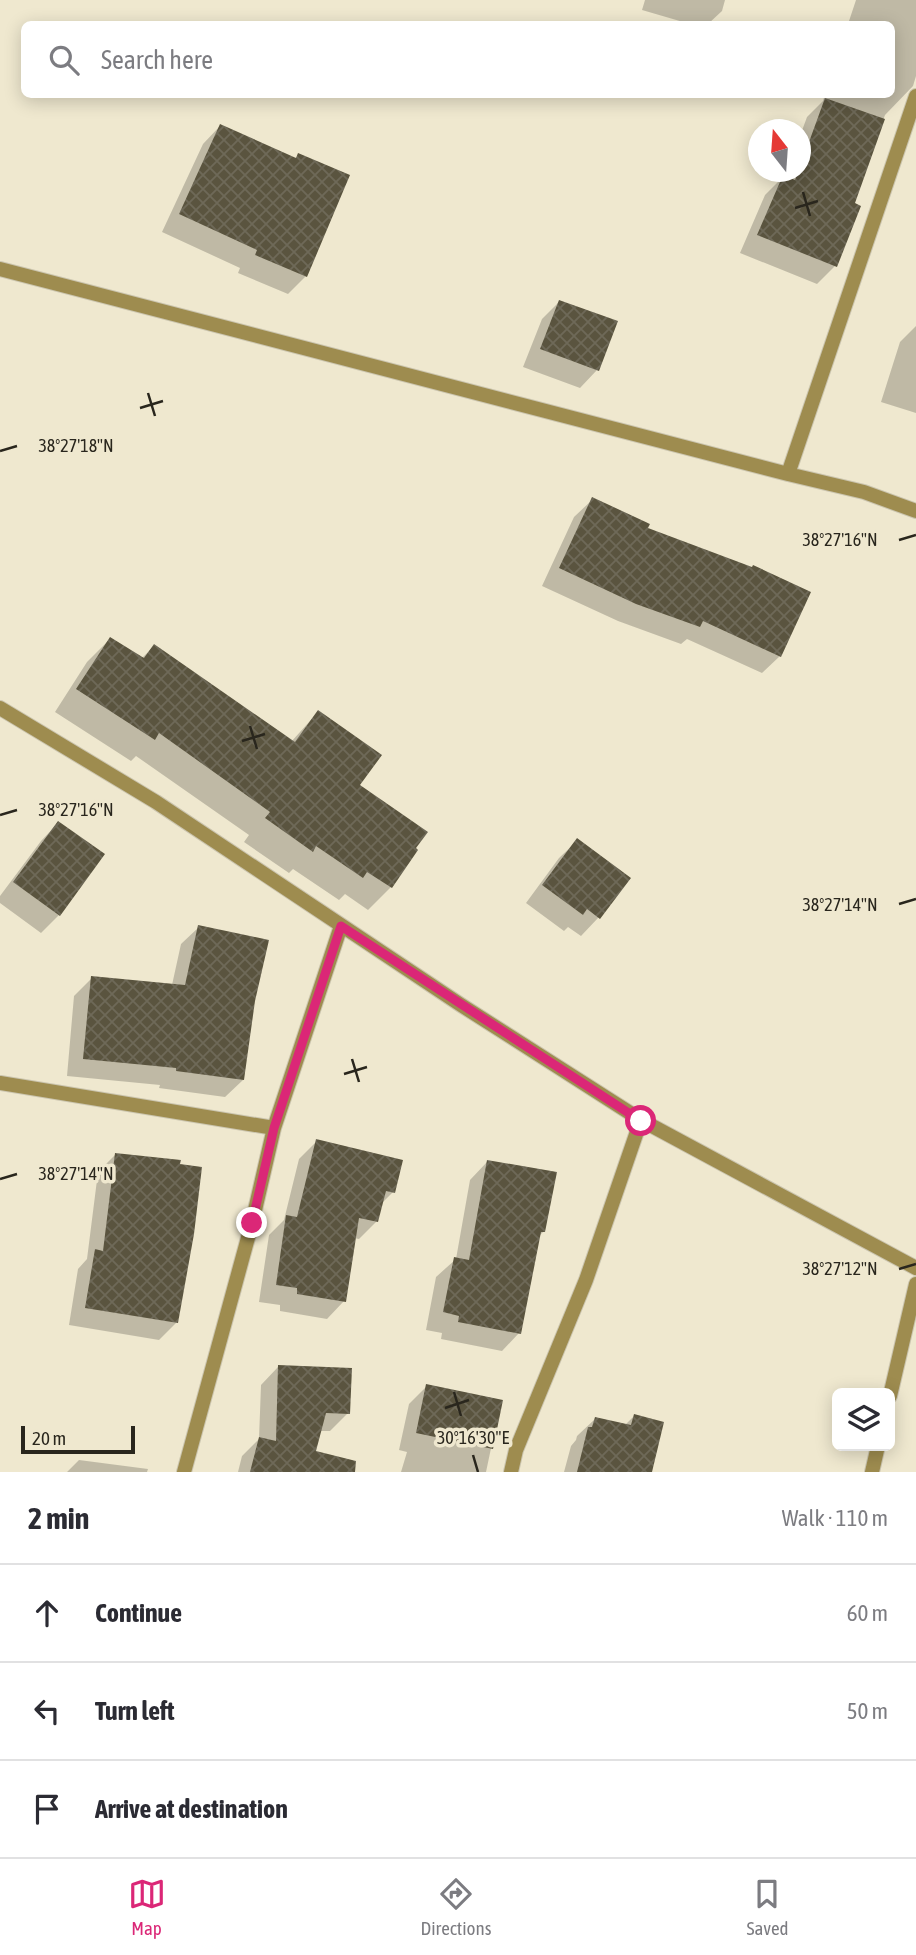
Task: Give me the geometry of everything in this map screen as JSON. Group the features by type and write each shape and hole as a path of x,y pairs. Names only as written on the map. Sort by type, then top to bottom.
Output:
{"street":[{"path":"788,474 916,96"},
{"path":"0,269 864,492 916,511"},
{"path":"0,708 156,802 641,1121 916,1268"},
{"path":"184,1472 252,1223 274,1128 341,926"},
{"path":"0,1083 274,1128"},
{"path":"511,1472 516,1450 586,1280 641,1121"},
{"path":"892,1388 916,1284"},
{"path":"872,1472 877,1451"}],"building":[{"path":"825,98 885,119 855,203 861,206 837,267 757,235 780,182 811,182 811,136"},
{"path":"220,124 296,158 298,153 350,175 307,277 255,255 257,250 179,214"},
{"path":"559,300 618,321 599,371 540,349"},
{"path":"592,497 650,524 648,528 752,567 753,565 811,592 781,657 703,621 700,627 636,604 559,568"},
{"path":"110,637 144,658 154,644 295,742 318,710 382,755 360,785 428,832 392,888 367,872 363,878 316,846 313,852 265,818 270,812 159,733 155,740 76,689"},
{"path":"58,821 105,854 60,916 13,882"},
{"path":"577,838 631,878 600,919 587,909 583,915 542,885"},
{"path":"198,925 269,940 255,1001 244,1080 176,1071 176,1068 83,1059 91,976 185,985"},
{"path":"316,1139 403,1160 395,1193 386,1191 378,1222 359,1218 346,1302 297,1294 297,1288 276,1285 286,1215 297,1217"},
{"path":"115,1153 181,1160 180,1164 202,1167 194,1234 178,1323 85,1308 95,1249 103,1251"},
{"path":"487,1160 557,1172 545,1232 541,1232 521,1334 458,1322 459,1316 443,1312 454,1257 469,1260"},
{"path":"278,1365 352,1368 350,1414 326,1413 316,1451 356,1461 355,1472 250,1472 259,1437 276,1441"},
{"path":"426,1384 503,1400 493,1449 416,1433"},
{"path":"634,1414 664,1422 652,1472 577,1472 588,1427 592,1427 595,1417 631,1425"}],"route":[{"path":"252,1223 274,1128 341,926 641,1121"}]}
